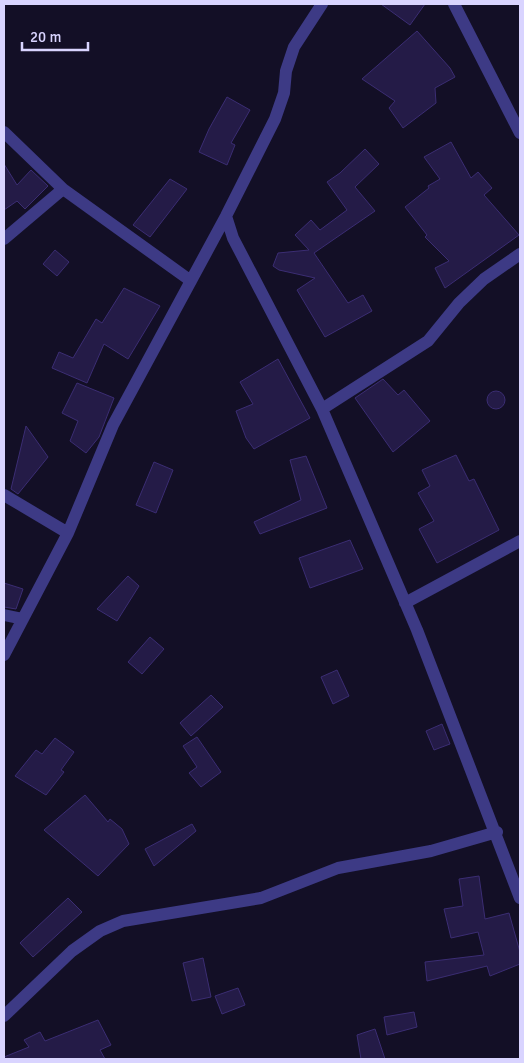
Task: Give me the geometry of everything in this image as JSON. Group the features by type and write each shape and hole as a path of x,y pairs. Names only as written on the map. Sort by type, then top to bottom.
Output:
{"street":[{"path":"4,655 68,533 113,425 226,216 275,119 284,93 286,71 294,47 322,4"},
{"path":"454,4 520,133"},
{"path":"4,132 63,190 190,281"},
{"path":"4,239 63,190"},
{"path":"226,216 233,238 322,409 405,603 496,832 520,898"},
{"path":"322,409 428,341 465,297 484,279 520,254"},
{"path":"4,495 68,533"},
{"path":"405,603 520,541"},
{"path":"4,615 23,619"},
{"path":"4,1016 72,951 100,931 123,921 261,898 338,868 431,851 496,832"}],"building":[{"path":"381,4 425,4 410,25"},
{"path":"417,31 450,68 455,77 435,88 436,103 403,128 389,108 395,101 362,79"},
{"path":"227,97 250,110 231,143 235,145 227,165 199,152 209,129"},
{"path":"451,142 471,178 478,172 492,188 484,195 519,235 445,288 435,268 449,261 425,237 427,235 405,207 429,188 428,186 440,179 424,157"},
{"path":"365,149 379,164 355,187 375,211 314,253 348,303 363,295 372,311 325,337 297,290 315,278 279,270 273,266 278,253 309,250 295,235 311,220 320,230 347,210 327,182 340,173"},
{"path":"4,164 17,185 31,170 48,186 25,209 17,201 4,210"},
{"path":"170,179 187,189 150,237 133,225"},
{"path":"55,250 69,262 57,276 43,264"},
{"path":"124,288 160,306 128,359 104,344 87,383 52,368 59,352 73,358 96,319 102,323"},
{"path":"278,359 310,418 254,449 246,438 236,411 253,404 240,382"},
{"path":"383,379 398,395 404,390 430,421 393,452 355,398"},
{"path":"77,383 114,398 99,437 86,453 70,441 78,421 62,413"},
{"path":"496,391 502,394 505,400 502,406 496,409 490,406 487,400 490,394"},
{"path":"26,426 48,457 18,494 11,489"},
{"path":"456,455 469,481 474,479 499,530 437,563 419,529 434,521 418,493 430,486 422,470"},
{"path":"306,456 327,508 260,534 254,522 301,500 290,460"},
{"path":"154,462 173,470 156,513 136,505"},
{"path":"350,540 363,569 310,588 299,558"},
{"path":"128,576 139,586 117,621 97,609"},
{"path":"4,583 23,589 16,609 4,607"},
{"path":"150,637 164,649 142,674 128,662"},
{"path":"337,670 349,696 333,704 321,677"},
{"path":"211,695 223,707 191,736 180,723"},
{"path":"442,724 450,744 434,750 426,731"},
{"path":"197,737 221,772 201,787 189,773 197,767 183,746"},
{"path":"55,738 74,752 61,770 64,772 46,795 15,776 36,750 42,754"},
{"path":"85,795 108,822 110,819 122,829 129,844 98,876 44,830"},
{"path":"192,824 196,831 154,866 145,849"},
{"path":"479,876 485,919 509,913 520,952 520,964 490,976 487,966 427,981 425,962 484,955 478,932 451,938 444,909 463,906 459,879"},
{"path":"68,898 82,912 33,957 20,943"},
{"path":"203,958 211,997 192,1001 183,963"},
{"path":"238,988 245,1005 222,1014 215,996"},
{"path":"414,1012 417,1027 387,1035 384,1017"},
{"path":"98,1020 111,1045 100,1050 105,1059 4,1059 4,1057 29,1047 24,1040 40,1032 45,1041"},
{"path":"375,1029 385,1059 361,1059 357,1035"}]}
